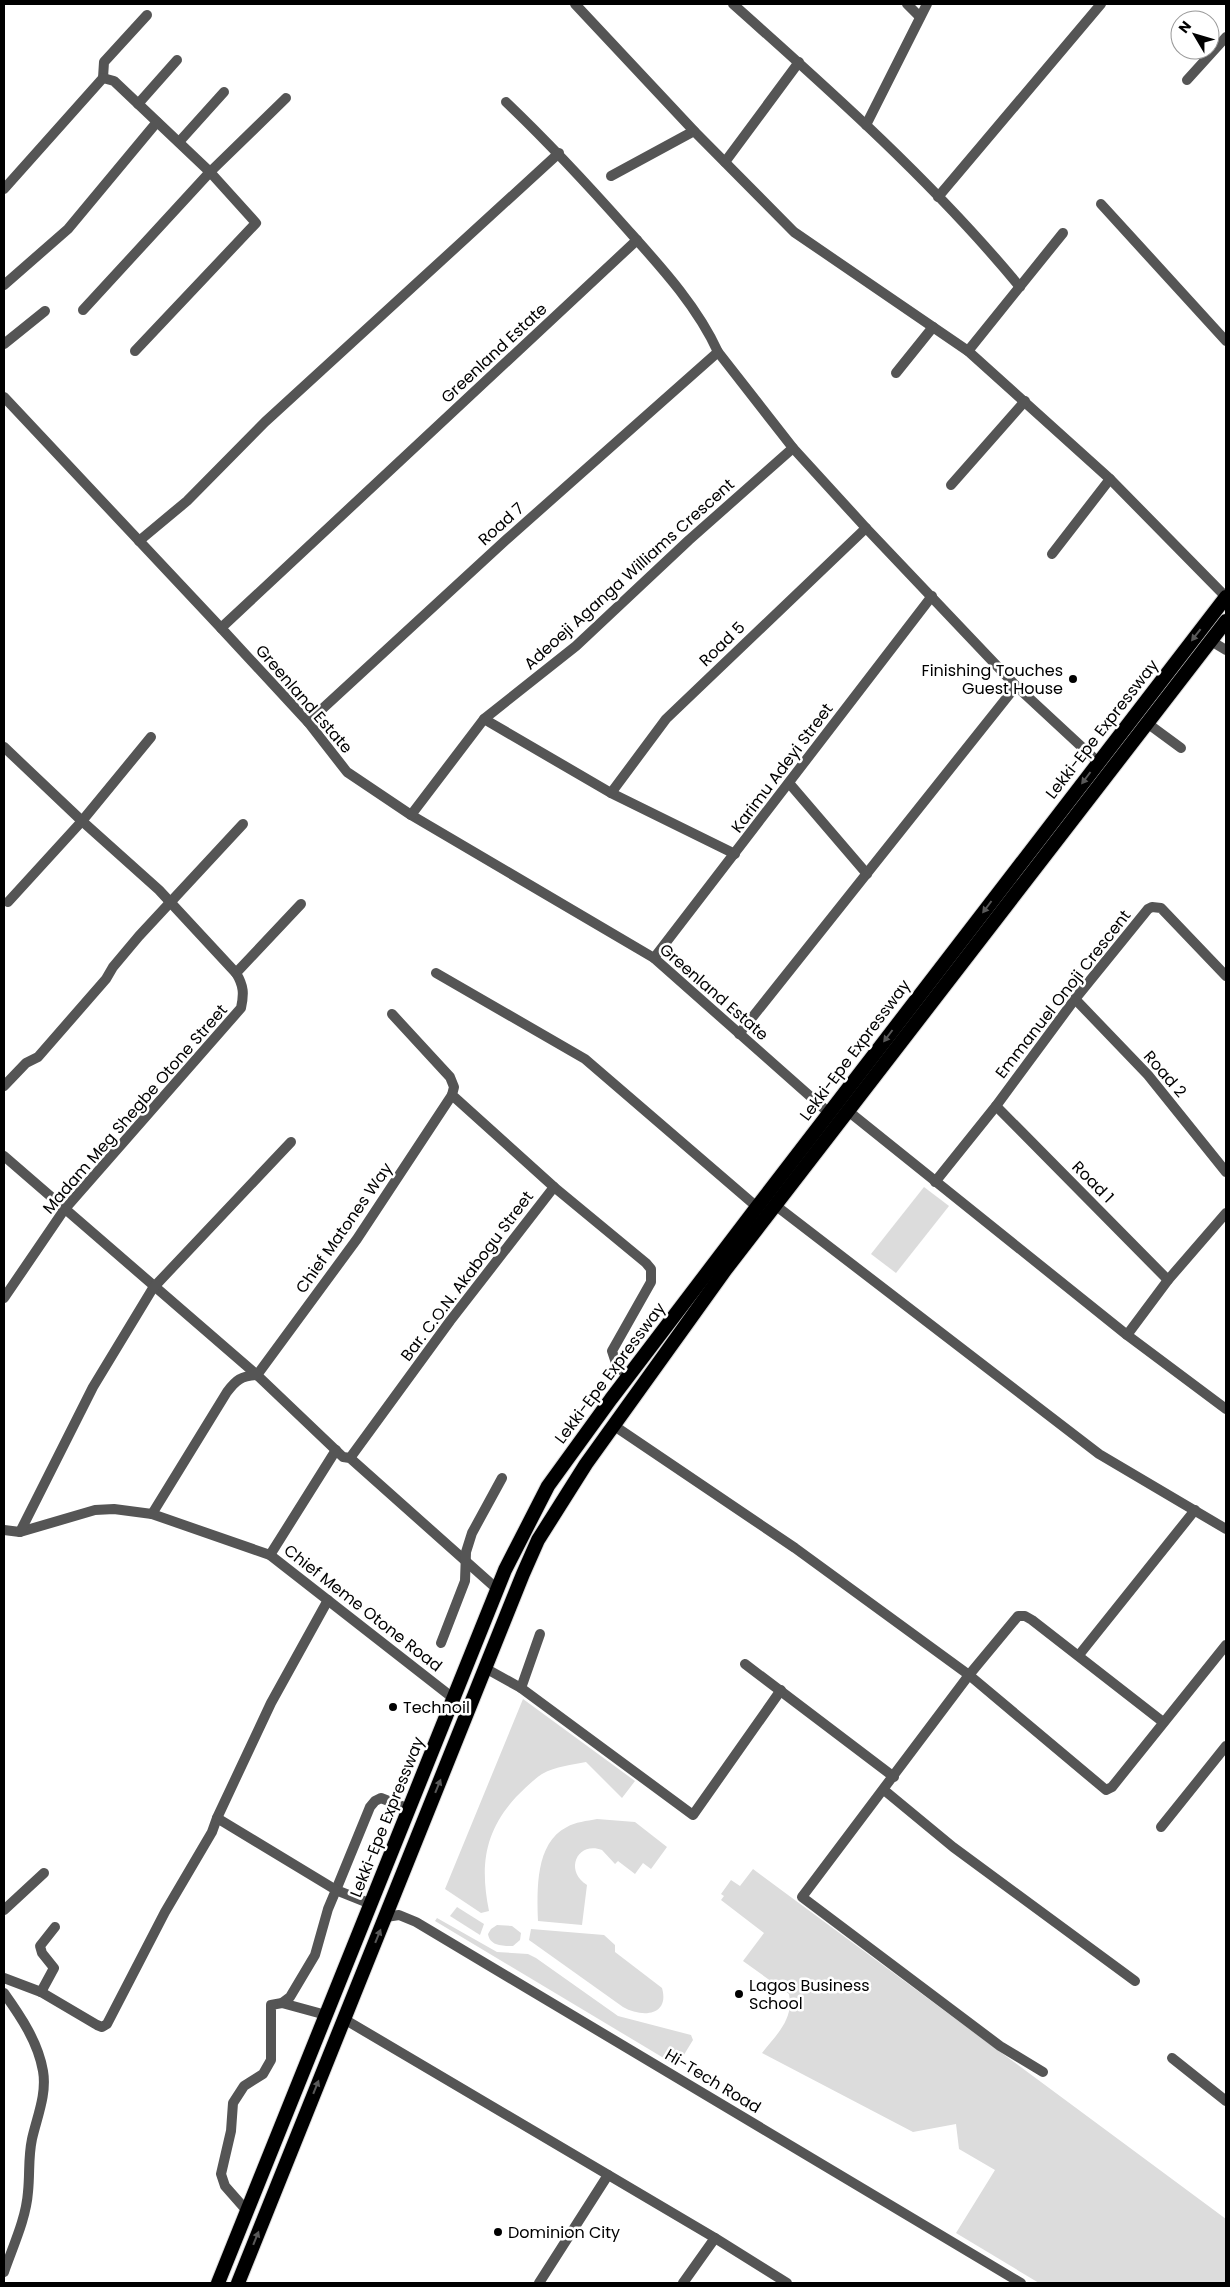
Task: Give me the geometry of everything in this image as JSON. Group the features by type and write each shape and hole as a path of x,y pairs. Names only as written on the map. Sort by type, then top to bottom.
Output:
{"highway":[{"name":"Lekki-Epe Expressway","path":"238,2283 538,1540 613,1424 726,1268 848,1110 924,1001 1098,762 1226,597"},
{"name":"Lekki-Epe Expressway","path":"218,2283 497,1589 518,1542 548,1486 628,1377 829,1113 924,1001 1147,724 1226,621"}],"street":[{"path":"575,4 694,131 801,239 968,351 1110,479 1226,597"},
{"path":"733,4 799,62 866,125 938,197 1020,287"},
{"path":"907,4 920,17"},
{"path":"866,125 927,4"},
{"path":"938,197 1101,4"},
{"path":"4,189 103,78 104,62 147,15"},
{"path":"1187,80 1226,36"},
{"path":"138,104 177,60"},
{"path":"725,162 799,62"},
{"path":"103,78 114,81 210,172 256,223 136,351"},
{"path":"178,142 224,92"},
{"path":"83,310 210,172 286,98"},
{"path":"506,102 559,153 637,240 692,308 711,336 718,352 793,448 1016,686 1098,762"},
{"path":"4,286 68,229 157,122"},
{"path":"611,176 694,131"},
{"path":"139,541 187,501 264,422 559,153"},
{"path":"1101,204 1226,341"},
{"path":"968,351 1063,232"},
{"name":"Greenland Estate","path":"637,240 221,628 308,722 347,772 411,815 654,958 829,1113"},
{"path":"4,344 45,311"},
{"path":"896,373 933,327"},
{"name":"Road 7","path":"308,722 507,539 718,352"},
{"path":"4,397 221,628"},
{"path":"951,485 1025,401"},
{"name":"Adeoeji Aganga Williams Crescent","path":"411,815 484,719 576,646 689,540 793,448"},
{"path":"1052,554 1110,479"},
{"name":"Road 5","path":"611,793 666,719 866,528"},
{"name":"Karimu Adeyi Street","path":"654,958 932,596"},
{"path":"1211,641 1226,650"},
{"path":"739,1034 1016,686"},
{"path":"484,719 611,793 735,854"},
{"path":"1147,724 1181,748"},
{"path":"8,902 82,821 151,737"},
{"path":"4,747 82,821 155,886 236,973 301,904"},
{"path":"788,783 867,874"},
{"path":"4,1086 26,1063 38,1057 106,979 120,958 169,902 243,824"},
{"name":"Emmanuel Onoji Crescent","path":"935,1182 996,1106 1075,999 1152,907 1161,908 1226,976"},
{"name":"Madam Meg Shegbe Otone Street","path":"4,1298 64,1210 241,1008 244,997 243,984 236,973"},
{"path":"436,973 585,1059 757,1207"},
{"name":"Road 2","path":"1075,999 1148,1075 1226,1172"},
{"path":"392,1014 450,1077 454,1087 452,1095"},
{"name":"Bar. C.O.N. Akabogu Street","path":"350,1458 450,1321 554,1187 452,1095"},
{"name":"Chief Matones Way","path":"257,1375 357,1240 452,1095"},
{"name":"Road 1","path":"996,1106 1168,1280"},
{"path":"848,1110 1127,1335 1226,1409"},
{"path":"4,1530 20,1532 93,1388 154,1288 291,1142"},
{"path":"4,1156 154,1288 257,1375 343,1457 350,1458 497,1589"},
{"path":"554,1187 638,1255 651,1269 651,1282 612,1351 616,1363 628,1377"},
{"path":"775,1205 1099,1454 1226,1529"},
{"path":"1127,1335 1168,1280 1226,1213"},
{"path":"152,1514 230,1387 243,1376 257,1375"},
{"path":"613,1424 795,1548 969,1675 1106,1790 1112,1787 1226,1645"},
{"path":"270,1555 336,1450"},
{"path":"441,1643 465,1581 465,1560 472,1533 502,1478"},
{"name":"Chief Meme Otone Road","path":"20,1532 95,1510 114,1509 152,1514 270,1555 453,1698"},
{"path":"1079,1655 1195,1510"},
{"path":"4,1978 41,1992 97,2025 102,2027 107,2024 165,1912 212,1832 271,1703 328,1600"},
{"path":"1043,2072 1000,2046 802,1897 969,1675 1018,1616 1025,1616 1032,1620 1163,1722"},
{"path":"521,1688 540,1634"},
{"path":"746,1664 894,1777"},
{"path":"485,1668 521,1688 693,1815 781,1690"},
{"path":"1161,1827 1226,1746"},
{"path":"884,1790 953,1848 1135,1981"},
{"path":"247,2211 225,2186 221,2174 231,2131 233,2103 244,2086 263,2074 271,2060 271,2005 282,2003 290,1997 315,1955 328,1909 370,1807 375,1800 381,1798 409,1809"},
{"path":"218,1818 336,1890 370,1904"},
{"path":"4,1910 44,1872"},
{"name":"Hi-Tech Road","path":"386,1917 399,1915 416,1922 1021,2283"},
{"path":"41,1992 54,1968 42,1953 40,1946 55,1926"},
{"path":"4,1994 24,2023 35,2046 43,2072 42,2102 28,2165 28,2192 23,2218 4,2272"},
{"path":"282,2003 326,2016"},
{"path":"344,2019 787,2283"},
{"path":"1172,2058 1226,2101"},
{"path":"538,2283 608,2175"},
{"path":"683,2283 714,2238"}],"shaded area":[{"path":"924,1187 949,1206 896,1273 871,1254"},
{"path":"523,1699 635,1781 622,1798 586,1762 553,1769 542,1774 532,1782 505,1810 491,1837 485,1864 486,1895 489,1911 481,1913 445,1889"},
{"path":"597,1819 635,1822 667,1847 651,1869 643,1863 635,1874 618,1861 615,1864 602,1850 593,1848 580,1853 576,1859 576,1872 587,1885 582,1925 538,1921 540,1868 549,1844 557,1834 570,1825"},
{"path":"753,1869 1226,2219 1226,2283 1039,2283 956,2233 995,2170 959,2149 956,2124 913,2132 762,2053 787,2019 790,2003 789,1994 743,1961 764,1933 721,1900 724,1896 721,1894 731,1880 740,1886"},
{"path":"457,1907 484,1924 480,1935 450,1916"},
{"path":"437,1918 497,1952 528,1954 536,1958 618,2016 691,2035 693,2040 677,2066 435,1921"},
{"path":"497,1925 512,1926 521,1933 520,1940 513,1946 494,1943 488,1934"},
{"path":"531,1929 604,1935 615,1945 615,1952 662,1988 662,2004 653,2012 646,2013 638,2013 623,2007 529,1940"}],"place":[{"name":"Finishing Touches Guest House","path":"1073,679"},
{"name":"Technoil","path":"393,1707"},
{"name":"Lagos Business School","path":"739,1994"},
{"name":"Dominion City","path":"498,2232"}]}
